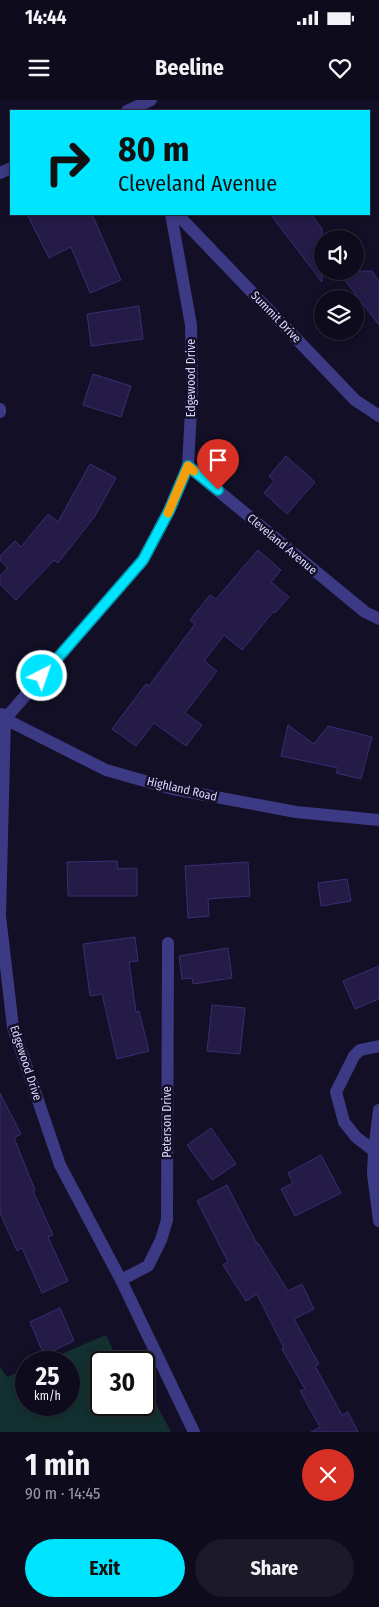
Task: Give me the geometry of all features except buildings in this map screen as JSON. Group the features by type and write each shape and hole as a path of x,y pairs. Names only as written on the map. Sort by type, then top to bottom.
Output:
{"street":[{"path":"131,108 150,100"},
{"name":"Edgewood Drive","path":"171,215 191,325 192,392 188,466 169,511 143,560 2,716 0,916 13,1027 60,1165 121,1280 194,1432"},
{"name":"Summit Drive","path":"178,215 355,400 379,416"},
{"name":"Cleveland Avenue","path":"188,466 365,612 379,619"},
{"name":"Highland Road","path":"2,716 106,770 173,789 296,812 379,820"},
{"name":"Peterson Drive","path":"121,1280 148,1266 162,1240 167,1220 168,943"},
{"path":"374,1152 356,1138 344,1122 336,1092 354,1056 360,1050 379,1046"},
{"path":"379,1110 373,1174 379,1221"}],"green space":[{"path":"106,1335 114,1351 90,1351 90,1416 155,1416 155,1402 171,1432 0,1432 0,1367 7,1377 15,1374 15,1416 80,1416 80,1351 68,1351"}],"slow traffic":[{"path":"168,513 188,466 194,471"}],"route":[{"path":"42,676 143,560 169,511 188,466 218,490"}]}
